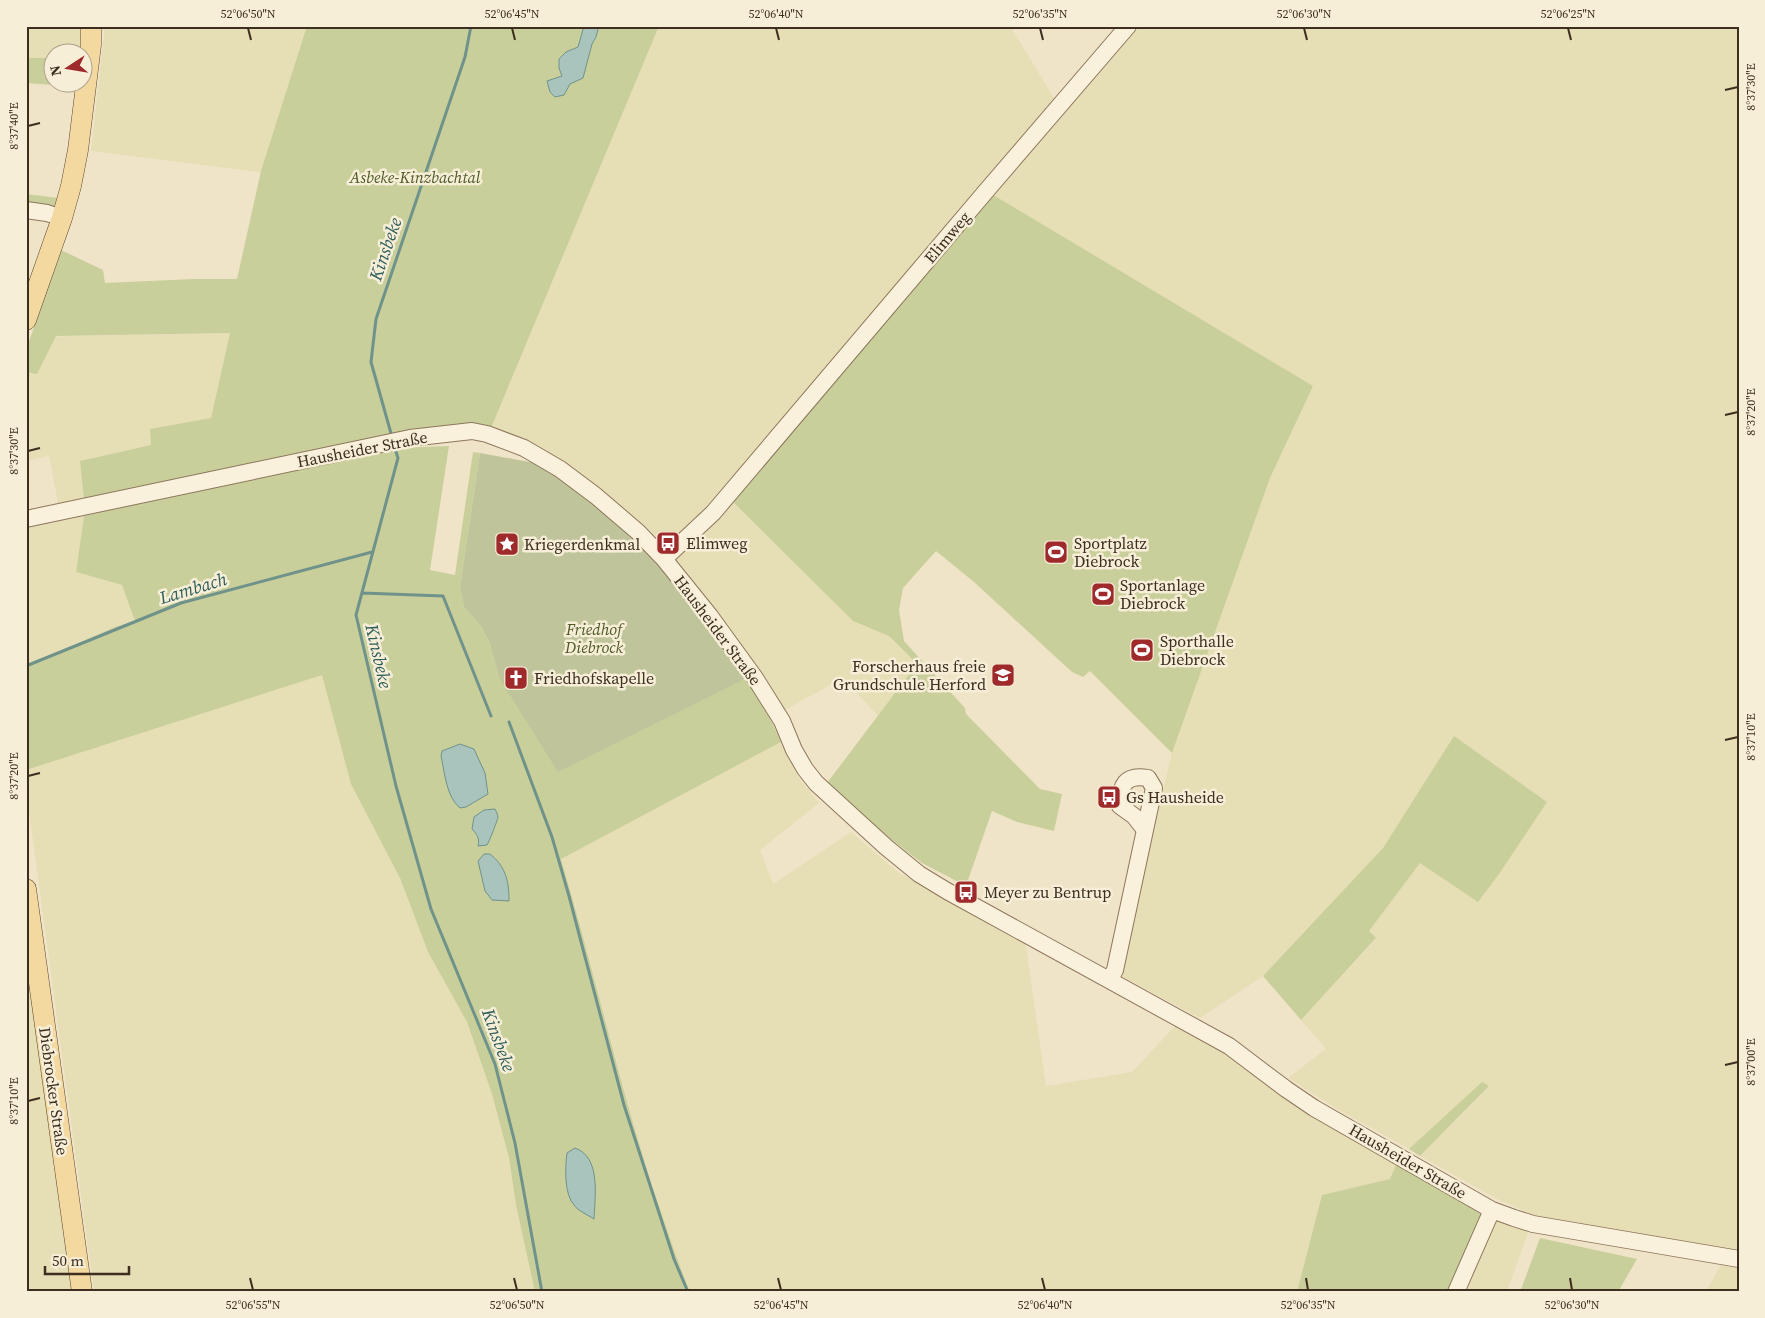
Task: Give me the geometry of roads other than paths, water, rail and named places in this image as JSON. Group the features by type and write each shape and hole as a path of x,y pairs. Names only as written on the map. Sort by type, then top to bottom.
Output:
{"main road":[{"path":"26,320 62,218 71,186 78,150 91,45 91,26"},
{"name":"Diebrocker Straße","path":"26,890 82,1292"}],"street":[{"name":"Elimweg","path":"664,559 713,513 1128,26"},
{"path":"26,210 47,213 62,218"},
{"name":"Hausheider Straße","path":"26,519 410,438 472,431 504,439 524,448 560,469 596,496 638,532 664,559 710,616 755,678 782,721 794,750 805,769 816,783 832,800 886,848 919,874 1229,1046 1314,1108 1492,1210 1533,1224 1739,1260"},
{"path":"1110,979 1115,970 1145,830"},
{"path":"1456,1292 1492,1210"}],"water":[{"path":"584,26 599,26 583,78 570,84 564,95 555,97 550,92 547,81 562,76 559,68 559,59 566,52 578,47"},
{"path":"460,744 474,749 485,773 488,794 466,807 460,808 449,791 441,756 442,751"},
{"path":"495,809 498,817 487,845 478,846 478,837 472,829 474,817 484,810"},
{"path":"484,854 490,854 503,869 506,875 509,901 492,900 485,891 478,861"},
{"path":"575,1148 583,1153 593,1168 595,1178 594,1219 576,1207 568,1194 567,1153"}],"waterway":[{"name":"Kinsbeke","path":"392,437 371,362 376,319 465,57 471,26"},
{"name":"Kinsbeke","path":"394,446 398,458 356,615 396,786 431,909 495,1064 515,1143 542,1292"},
{"name":"Lambach","path":"26,666 181,603 372,552"},
{"path":"362,593 443,596 491,716"},
{"path":"509,722 552,837 624,1105 674,1259 688,1292"}],"place":[{"name":"Elimweg","path":"668,543"},
{"name":"Kriegerdenkmal","path":"507,544"},
{"name":"Sportplatz Diebrock","path":"1056,552"},
{"name":"Sportanlage Diebrock","path":"1103,594"},
{"name":"Sporthalle Diebrock","path":"1142,650"},
{"name":"Forscherhaus freie Grundschule Herford","path":"1003,675"},
{"name":"Friedhofskapelle","path":"516,678"},
{"name":"Gs Hausheide","path":"1109,797"},
{"name":"Meyer zu Bentrup","path":"966,892"}],"park label":[{"name":"Asbeke-Kinzbachtal","path":"415,177"},
{"name":"Friedhof Diebrock","path":"594,638"}]}
